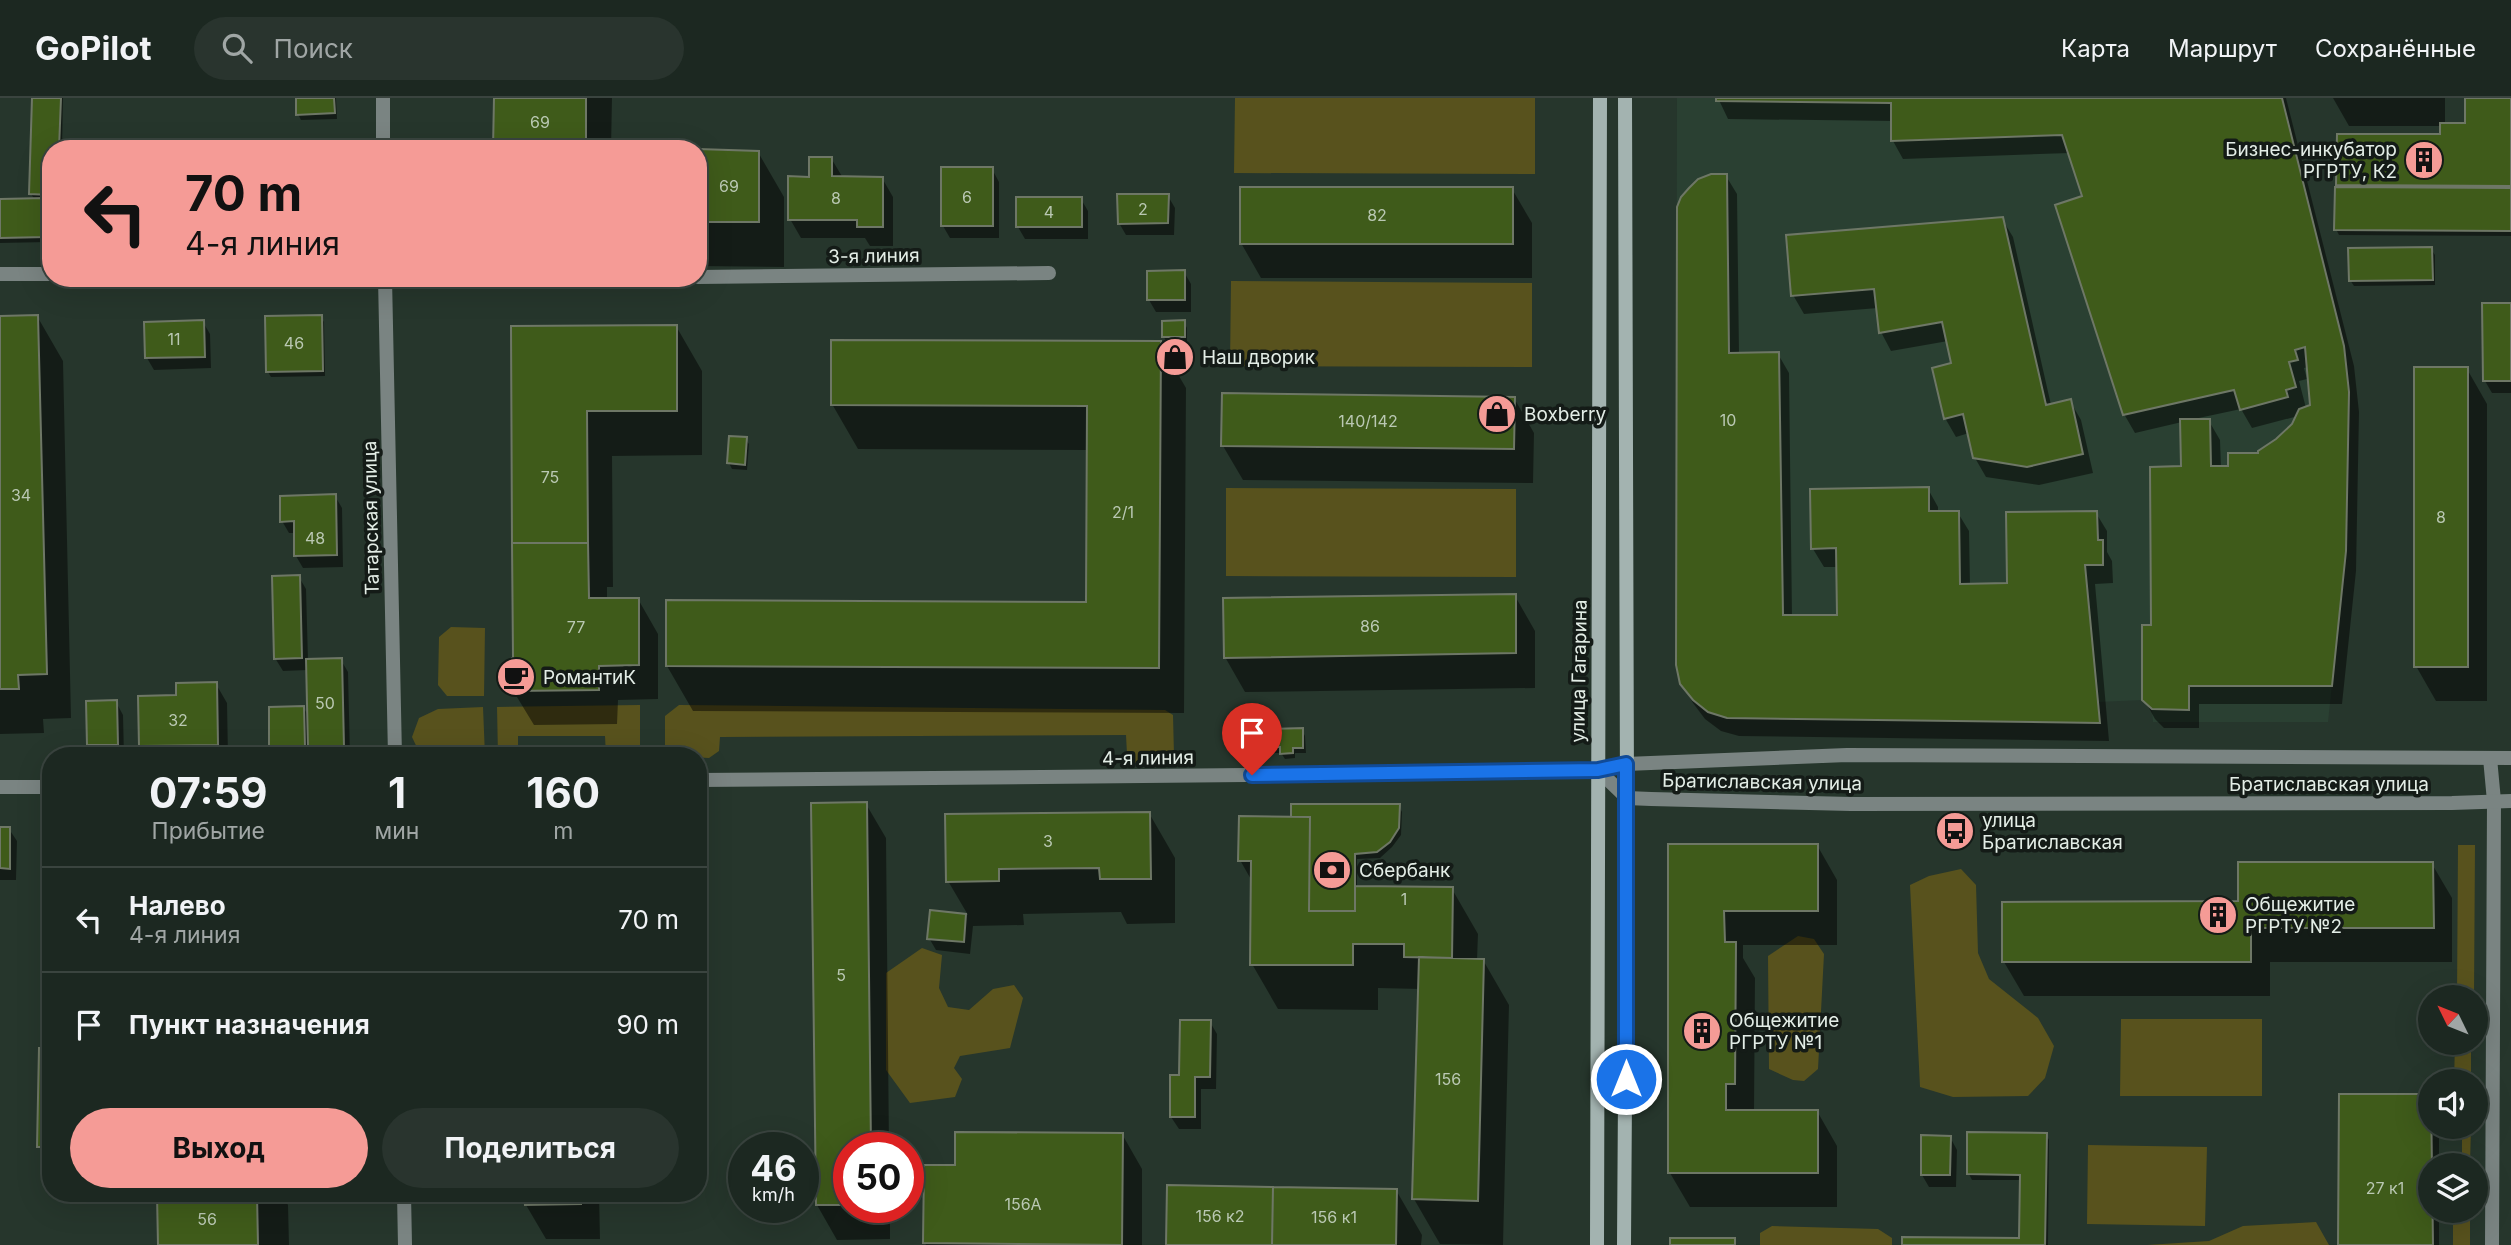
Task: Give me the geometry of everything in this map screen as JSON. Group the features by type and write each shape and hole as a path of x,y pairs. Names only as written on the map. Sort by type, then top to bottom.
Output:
{"main road":[{"name":"улица Гагарина","path":"1597,1245 1600,98"},
{"path":"1624,1245 1627,798 1625,98"}],"street":[{"path":"383,98 383,140"},
{"name":"3-я линия","path":"707,277 1049,273"},
{"path":"0,274 42,274"},
{"name":"Татарская улица","path":"385,287 394,747"},
{"name":"Братиславская улица","path":"1598,770 1626,764 1847,755 2511,758"},
{"path":"2490,758 2494,801 2492,1245"},
{"path":"1598,770 1627,798"},
{"name":"4-я линия","path":"707,780 1114,778 1598,770"},
{"path":"0,788 42,787"},
{"name":"Братиславская улица","path":"1627,798 1851,804 2511,801"},
{"path":"404,1202 405,1245"}],"shaded area":[{"path":"1235,98 1535,98 1535,174 1234,173"},
{"path":"1677,98 2282,98 2344,346 2349,392 2346,551 2328,722 2153,722 2152,709 2142,700 2098,702 2100,723 1727,718 1708,712 1693,700 1680,684 1676,665"},
{"path":"1231,281 1532,283 1532,367 1230,366"},
{"path":"1226,488 1516,489 1516,577 1226,576"},
{"path":"451,627 485,628 484,696 447,696 438,685 439,637"},
{"path":"640,705 640,747 606,747 605,736 518,736 518,747 498,747 497,707"},
{"path":"679,705 1165,710 1173,715 1174,755 1163,764 1135,763 1127,754 1126,735 720,737 719,751 707,758 707,747 666,747 665,716"},
{"path":"483,707 485,747 417,747 412,737 419,718 438,709"},
{"path":"2458,845 2475,845 2474,985 2457,985"},
{"path":"1961,869 1976,885 1978,953 1989,979 2038,1018 2054,1046 2045,1078 2028,1096 1953,1097 1920,1087 1910,885 1929,876"},
{"path":"1798,936 1814,939 1824,954 1818,1069 1804,1081 1793,1080 1769,1069 1768,956"},
{"path":"922,948 942,955 939,988 948,1007 969,1010 993,989 1014,985 1023,998 1010,1048 960,1056 954,1068 962,1079 955,1097 910,1103 886,1070 886,973"},
{"path":"2121,1019 2262,1019 2262,1096 2120,1096"},
{"path":"2455,1055 2471,1055 2471,1069 2454,1069"},
{"path":"2462,1139 2471,1139 2470,1153 2462,1153"},
{"path":"2088,1145 2207,1147 2205,1226 2087,1224"},
{"path":"2316,1222 2329,1245 2147,1245 2209,1241 2243,1226"},
{"path":"2453,1223 2470,1223 2470,1245 2453,1245"},
{"path":"1772,1226 1878,1229 1892,1238 1892,1245 1760,1245 1760,1233"}],"building":[{"path":"32,98 61,98 59,140 42,140 42,195 29,194"},
{"path":"296,98 334,98 335,113 296,115"},
{"path":"494,98 586,98 586,140 493,140"},
{"path":"1716,98 2282,98 2344,346 2349,392 2346,551 2332,686 2189,686 2189,710 2152,709 2142,700 2142,625 2151,625 2150,467 2181,466 2180,419 2210,419 2211,466 2228,466 2228,453 2258,453 2292,424 2299,409 2310,405 2305,347 2295,350 2298,360 2289,362 2296,387 2286,390 2288,397 2240,410 2234,390 2123,415 2055,205 2082,196 2062,135 1891,141 1891,103 1716,101"},
{"name":"Бизнес-инкубатор РГРТУ, К2","path":"2465,98 2511,98 2511,186 2336,185 2337,134 2440,134 2440,123 2465,123"},
{"path":"707,149 759,151 759,222 707,222"},
{"path":"809,157 832,157 832,176 883,177 883,227 857,227 857,220 788,220 788,176 809,177"},
{"path":"941,167 993,167 993,226 941,226"},
{"path":"1711,174 1727,174 1729,353 1779,352 1783,615 1837,615 1836,548 1811,549 1810,489 1929,487 1929,511 1959,511 1960,584 2007,583 2006,512 2097,511 2098,540 2103,540 2103,565 2085,565 2100,723 1727,718 1708,712 1693,700 1680,684 1676,665 1677,207 1681,197 1698,179"},
{"path":"1240,187 1513,187 1513,244 1240,244"},
{"path":"2335,187 2511,188 2511,231 2334,230"},
{"path":"1117,194 1169,194 1168,223 1118,224"},
{"path":"1016,197 1082,197 1082,227 1016,227"},
{"path":"42,198 42,237 0,238 0,199"},
{"path":"2003,217 2046,405 2071,399 2083,454 2027,467 1973,458 1963,414 1944,419 1932,368 1951,363 1942,322 1879,333 1874,289 1791,296 1786,235"},
{"path":"2432,247 2433,280 2349,281 2348,248"},
{"path":"1185,270 1185,300 1147,300 1147,271"},
{"path":"2482,303 2511,303 2511,381 2483,381"},
{"path":"38,315 47,674 18,675 19,689 0,689 0,316"},
{"path":"322,315 323,371 266,372 265,316"},
{"path":"204,320 205,357 145,358 144,322"},
{"path":"1185,320 1185,337 1162,337 1162,321"},
{"path":"677,325 677,411 587,411 588,543 512,543 511,326"},
{"path":"831,340 1161,341 1159,668 666,666 666,600 1086,602 1087,406 831,405"},
{"name":"Наш дворик","path":"1170,348 1180,348 1180,366 1170,366"},
{"path":"2414,367 2468,367 2468,667 2414,667"},
{"path":"1222,393 1515,397 1514,449 1221,446"},
{"path":"729,436 747,437 745,465 727,463"},
{"path":"336,494 337,555 294,556 294,521 280,522 280,496"},
{"path":"512,543 588,543 589,598 639,598 639,665 599,666 599,690 513,691 504,680 504,667 513,657"},
{"path":"300,575 302,658 274,659 272,576"},
{"path":"1516,594 1516,653 1224,658 1223,598"},
{"path":"342,658 344,747 308,747 306,659"},
{"path":"217,682 218,745 139,746 138,696 176,695 176,683"},
{"path":"117,700 118,745 87,745 86,701"},
{"path":"304,706 305,746 269,746 269,707"},
{"path":"1303,728 1303,748 1293,748 1293,753 1280,754 1280,747 1268,747 1268,729"},
{"path":"867,802 871,1132 833,1132 833,1205 819,1205 819,1132 815,1132 811,803"},
{"name":"Сбербанк","path":"1291,804 1400,804 1399,828 1390,842 1377,852 1355,854 1355,911 1309,911 1310,817 1291,817"},
{"path":"1150,812 1151,879 1100,879 1099,868 999,869 999,881 946,882 945,814"},
{"path":"1239,816 1310,817 1309,911 1355,911 1355,886 1453,887 1452,958 1404,957 1404,944 1353,944 1353,965 1250,965 1251,861 1238,861"},
{"path":"0,827 10,827 10,869 0,868"},
{"name":"Общежитие РГРТУ №1","path":"1668,844 1818,844 1818,911 1724,911 1725,942 1736,942 1735,1084 1726,1084 1726,1110 1818,1110 1818,1173 1668,1173"},
{"name":"Общежитие РГРТУ №2","path":"2238,862 2433,862 2434,928 2251,928 2251,962 2002,962 2002,902 2238,901"},
{"path":"930,910 966,914 964,942 927,939"},
{"path":"1419,957 1484,959 1478,1201 1412,1199"},
{"path":"1180,1020 1211,1020 1210,1077 1195,1077 1195,1117 1170,1117 1170,1075 1179,1075"},
{"path":"39,1048 42,1048 42,1147 37,1147"},
{"path":"2339,1094 2418,1094 2418,1139 2432,1139 2432,1153 2418,1153 2418,1223 2433,1223 2433,1245 2338,1245"},
{"path":"955,1132 1123,1133 1122,1245 923,1243 924,1165 955,1165"},
{"path":"1967,1132 2047,1133 2045,1245 1902,1245 1902,1237 2019,1238 2020,1175 1967,1174"},
{"path":"1921,1135 1951,1136 1950,1175 1921,1175"},
{"path":"1167,1185 1273,1187 1272,1245 1166,1245"},
{"path":"1273,1187 1397,1189 1396,1245 1272,1245"},
{"path":"157,1202 257,1202 258,1245 158,1245"},
{"path":"525,1202 581,1202 581,1204 525,1205"},
{"path":"1670,1238 1735,1238 1735,1245 1670,1245"}],"place":[{"name":"Бизнес-инкубатор РГРТУ, К2","path":"2424,160"},
{"name":"Наш дворик","path":"1175,357"},
{"name":"Boxberry","path":"1497,414"},
{"name":"РомантиК","path":"516,677"},
{"name":"улица Братиславская","path":"1955,831"},
{"name":"Сбербанк","path":"1332,870"},
{"name":"Общежитие РГРТУ №2","path":"2218,915"},
{"name":"Общежитие РГРТУ №1","path":"1702,1031"}],"route":[{"path":"1252,775 1598,770 1626,764 1626,1079"}]}
